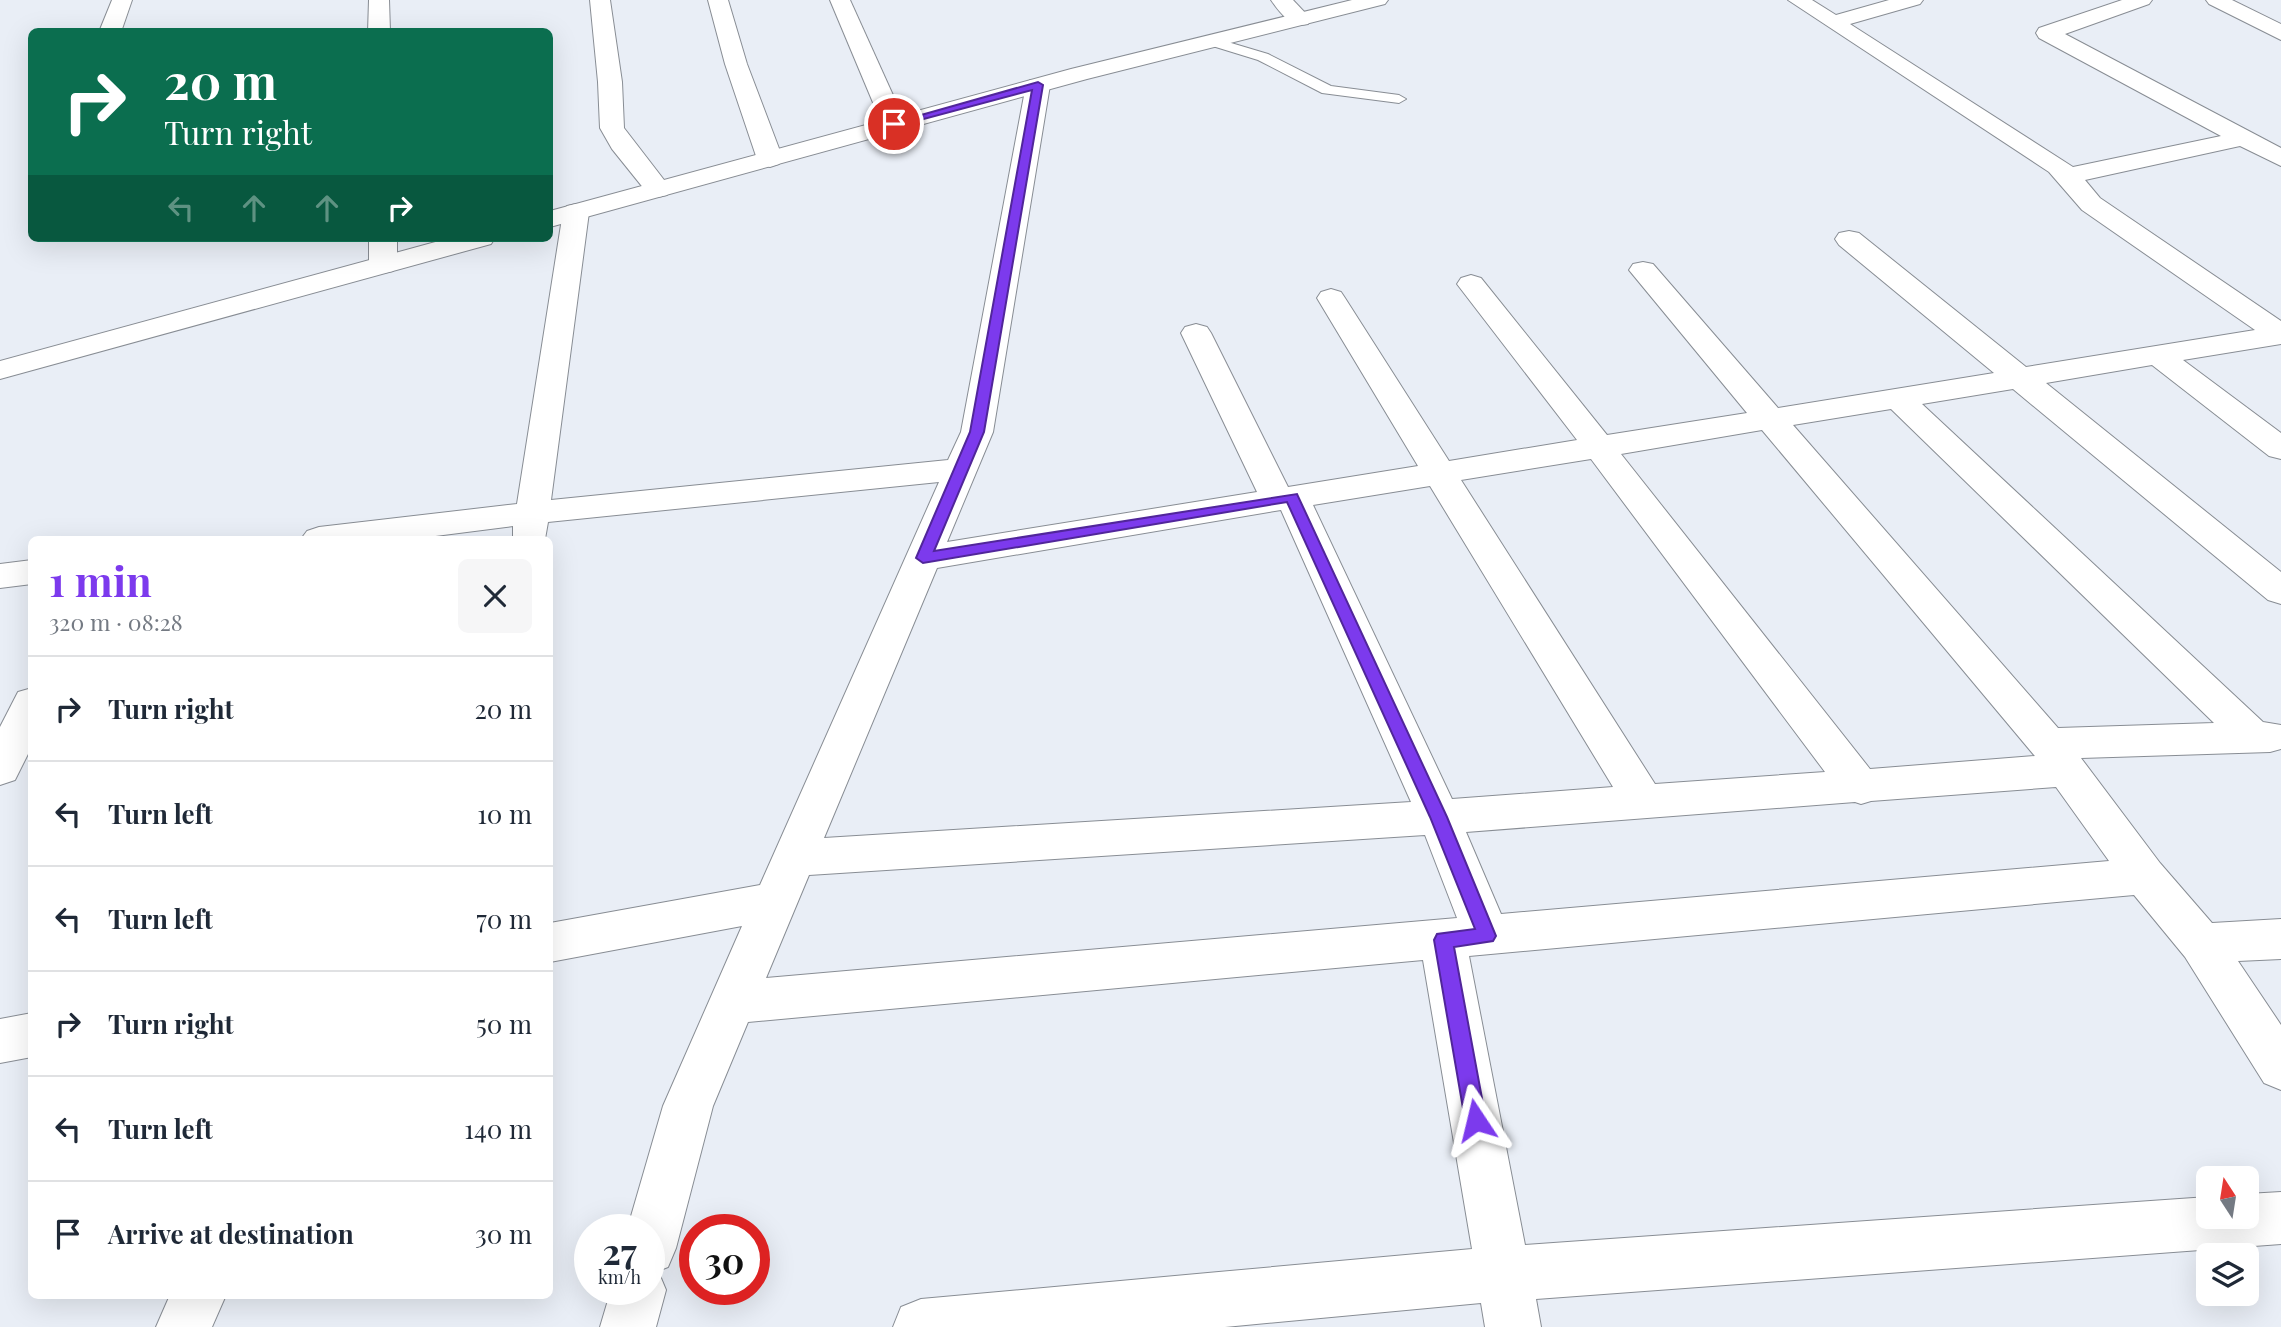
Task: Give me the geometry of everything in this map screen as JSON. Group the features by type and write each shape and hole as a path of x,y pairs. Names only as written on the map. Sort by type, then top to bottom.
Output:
{"street":[{"path":"112,28 122,0"},
{"path":"379,0 379,28"},
{"path":"600,0 610,82 612,128 621,144 658,189"},
{"path":"718,0 736,64 770,159"},
{"path":"840,0 894,124"},
{"path":"1280,0 1300,19"},
{"path":"530,526 563,216 1038,85 1378,0"},
{"path":"1798,0 2070,175 2091,204 2281,335"},
{"path":"1833,22 1913,0"},
{"path":"2142,0 2047,33 2281,158"},
{"path":"2216,0 2281,33"},
{"path":"658,1214 688,1106 977,432 1038,85"},
{"path":"2070,175 2244,138"},
{"path":"1849,239 2281,591"},
{"path":"0,370 383,251 451,242"},
{"path":"1643,270 2058,757 2144,876 2201,943 2281,1068"},
{"path":"1471,284 1600,447 1860,788"},
{"path":"1331,298 1644,803"},
{"path":"1196,333 1285,498 1439,817 1465,938 1503,1274 1513,1327"},
{"path":"923,558 2281,335"},
{"path":"2157,355 2281,449"},
{"path":"1897,397 2268,738"},
{"path":"363,536 530,526 961,469"},
{"path":"0,576 28,572"},
{"path":"0,769 28,710"},
{"path":"794,858 1860,788 2058,757 2268,738"},
{"path":"733,1002 2144,876"},
{"path":"553,941 777,901"},
{"path":"2201,943 2281,939"},
{"path":"0,1041 28,1036"},
{"path":"921,1327 1503,1274 2281,1218"},
{"path":"184,1327 196,1299"},
{"path":"628,1327 634,1305"}],"lane":[{"path":"1211,41 1263,57 1327,90 1399,99"}],"route":[{"path":"894,124 1038,85 977,432 923,558 1292,497 1439,817 1487,936 1443,940 1476,1120"}]}
